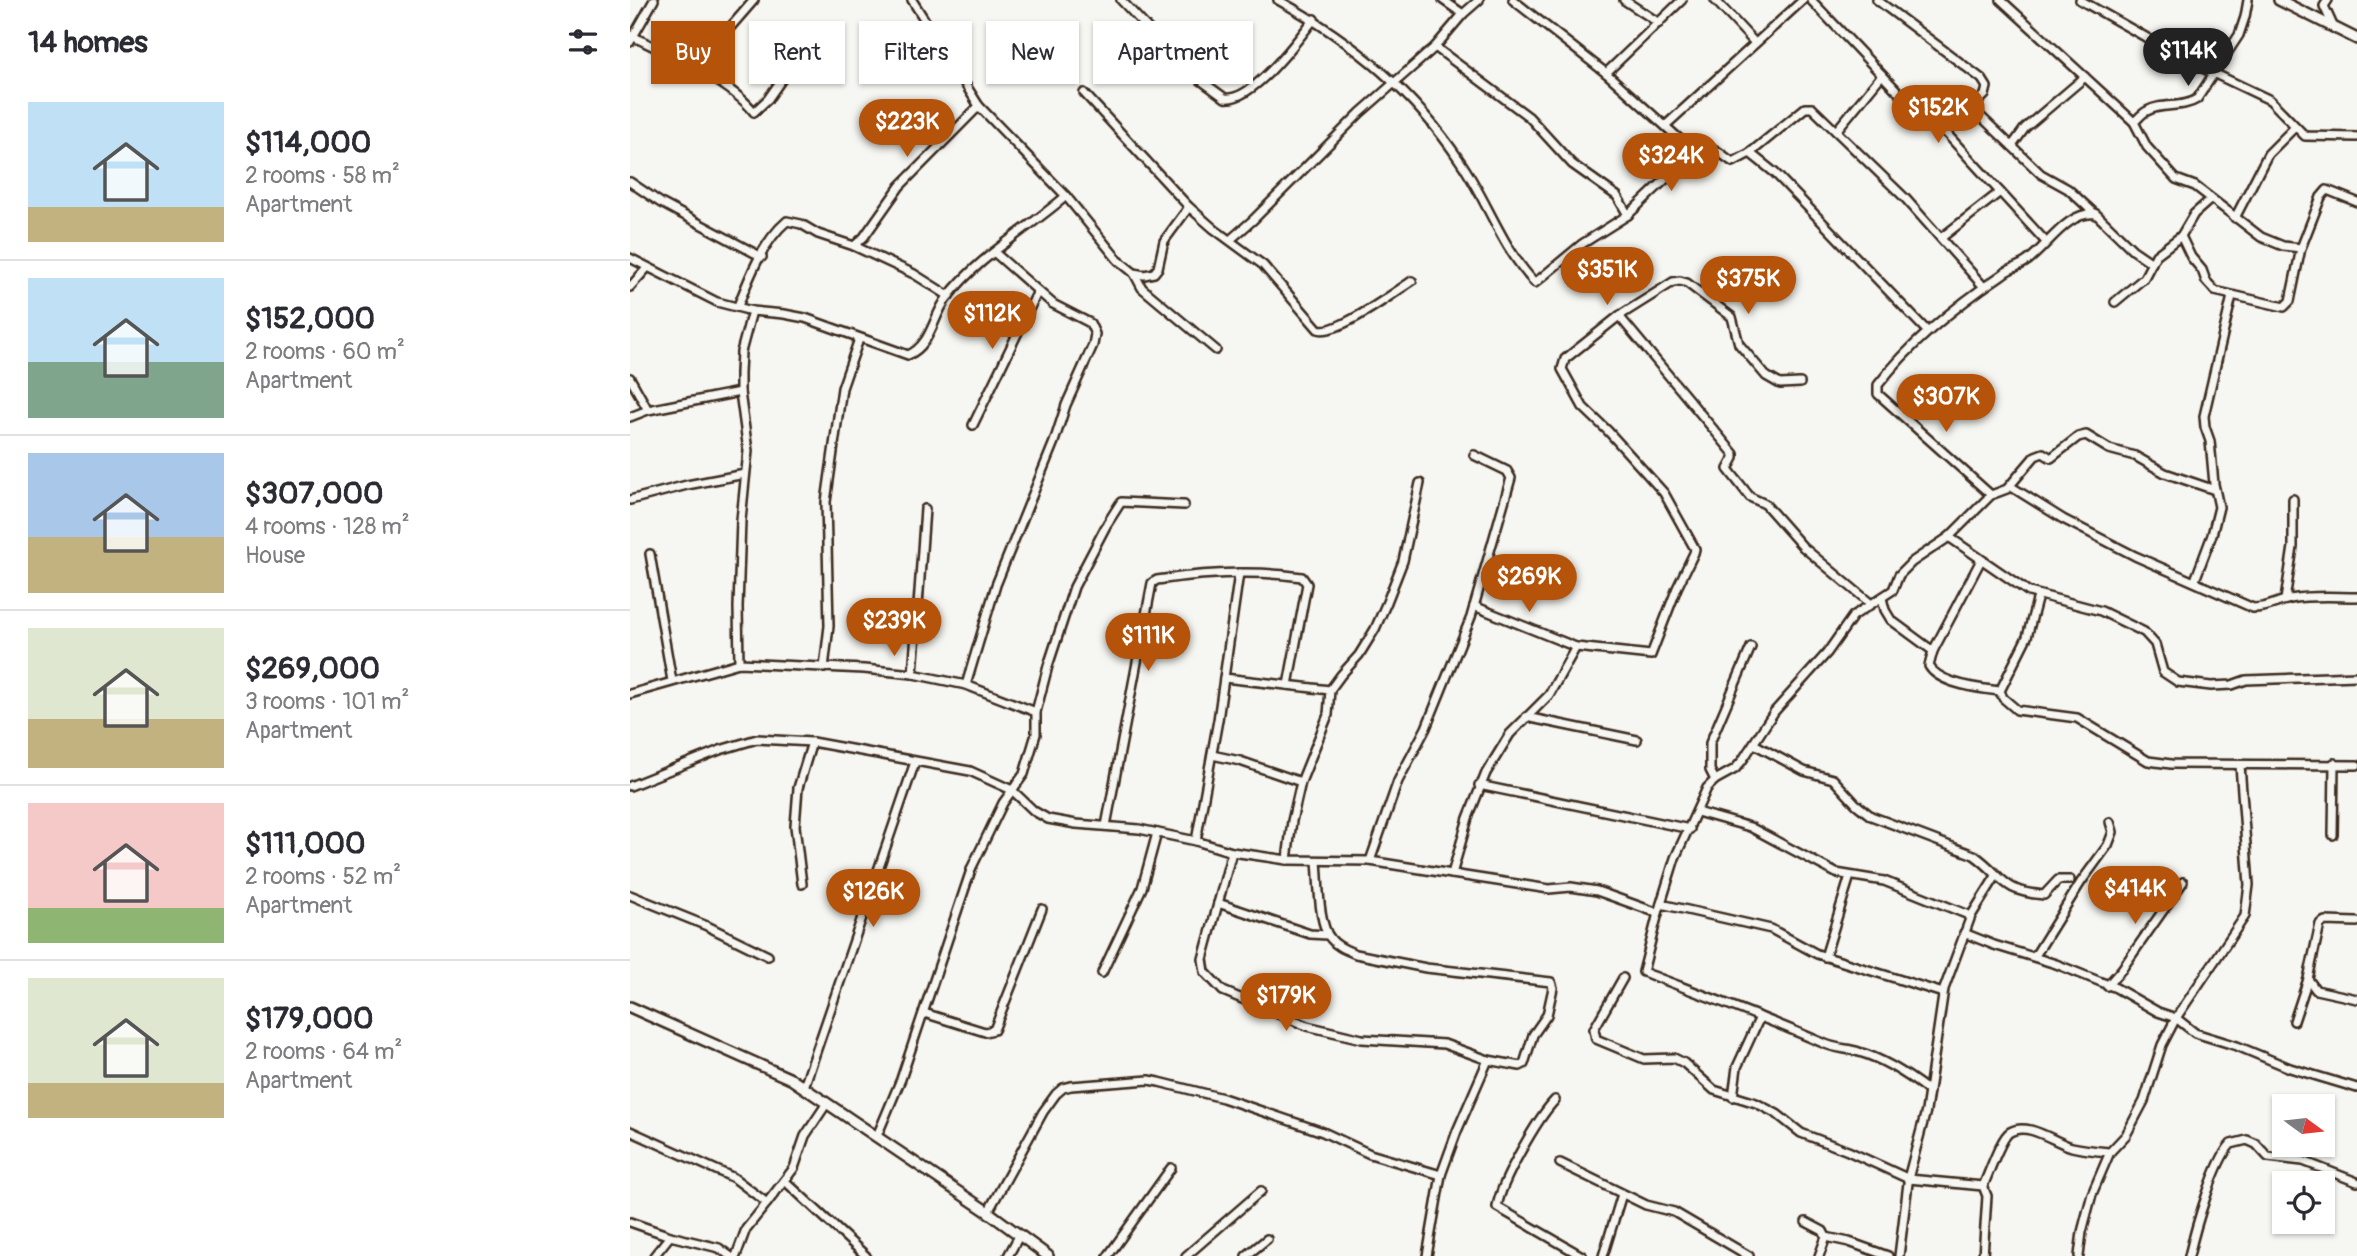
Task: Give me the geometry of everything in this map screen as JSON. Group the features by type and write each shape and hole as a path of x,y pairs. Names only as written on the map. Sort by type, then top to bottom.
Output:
{"street":[{"path":"651,47 631,38 654,0"},
{"path":"735,22 754,0"},
{"path":"912,0 979,106 1066,196 1118,260 1133,273 1142,288 1216,350"},
{"path":"1121,0 1188,71 1225,99 1238,97 1268,72 1314,19"},
{"path":"1279,0 1314,19 1395,82 1432,123 1461,161 1504,241 1527,276 1535,283 1576,249 1628,215 1694,152 1705,146 1713,148 1733,162 1750,153 1809,106 1905,198 1984,287"},
{"path":"1443,0 1463,14"},
{"path":"1230,240 1360,113 1435,47 1463,14 1479,0"},
{"path":"1513,0 1606,73 1694,152"},
{"path":"1624,0 1659,23"},
{"path":"1606,73 1682,0"},
{"path":"1715,0 1755,43"},
{"path":"1666,125 1803,0"},
{"path":"1811,0 1923,118 1946,133 2046,242"},
{"path":"1877,0 1982,79 1987,87 1986,95 1946,133"},
{"path":"2001,0 2134,122 2147,147 2176,178 2194,186 2269,241 2301,248"},
{"path":"2080,0 2270,100 2300,132 2309,137 2357,137"},
{"path":"2134,122 2146,111 2192,102 2204,90 2239,35 2248,0"},
{"path":"2279,0 2357,39"},
{"path":"2324,2 2335,29"},
{"path":"1435,47 1529,117 1572,164 1617,196 1628,215"},
{"path":"1836,131 1882,75"},
{"path":"2012,146 2025,128 2085,77"},
{"path":"719,84 746,102 754,112 779,84"},
{"path":"1084,93 1189,206 1214,229 1263,265 1318,329 1324,332 1367,311 1412,281"},
{"path":"853,246 864,237 900,186 979,106"},
{"path":"1973,109 2042,174 2068,189 2133,250 2152,263"},
{"path":"2235,218 2268,154 2295,127"},
{"path":"1750,153 1775,173 1927,331"},
{"path":"630,181 661,202 762,257"},
{"path":"2180,236 2210,287 2216,291 2277,307 2287,306 2295,288 2301,248 2324,192 2332,191 2357,202"},
{"path":"1941,238 2000,192"},
{"path":"630,258 717,302 752,312 805,318 908,355 916,352 949,296 970,273 1066,196"},
{"path":"2115,302 2144,278 2156,254 2180,236 2194,214 2211,199"},
{"path":"1133,273 1154,273 1158,268 1164,241 1189,206"},
{"path":"1991,495 1878,394 1876,389 1927,331 1984,287 2024,263 2069,223 2094,213"},
{"path":"738,306 748,281 787,221 801,224 818,234 853,246 914,274 949,296"},
{"path":"966,685 996,585 1022,525 1066,405 1093,345 1095,334 1090,323 1053,304 995,253"},
{"path":"630,287 647,268"},
{"path":"1474,606 1576,647 1651,655 1695,549 1664,493 1583,407 1562,369 1565,359 1619,316 1673,282 1683,281 1705,294 1732,317 1739,344 1766,376 1780,384 1800,383"},
{"path":"973,425 1038,291"},
{"path":"2195,580 2218,512 2210,441 2204,416 2232,296"},
{"path":"739,663 738,607 748,451 740,392 741,352 752,312"},
{"path":"1619,316 1734,454 1728,469 1750,496 1765,504 1803,547 1870,603"},
{"path":"824,668 829,626 826,502 842,388 859,339"},
{"path":"630,378 648,410"},
{"path":"630,417 648,410 740,392"},
{"path":"1929,1091 1910,1077 1868,1055 1836,1048 1643,972 1675,858 1707,788 1715,780 1735,769 1774,712 1827,653 1853,616 1893,590 1899,575 1912,562 1949,537 1991,495 2010,486 2035,456 2043,453 2051,458 2083,435 2109,449 2134,456 2165,473 2215,490"},
{"path":"1370,861 1398,781 1426,728 1474,606 1511,478 1507,471 1474,455"},
{"path":"630,500 745,474"},
{"path":"1287,860 1301,782 1328,715 1330,690 1359,655 1387,602 1403,561 1420,483"},
{"path":"2010,486 2063,519 2163,569 2195,580 2253,608 2272,607 2286,600 2357,597"},
{"path":"2286,600 2288,568 2293,547 2293,499"},
{"path":"877,1136 897,1090 972,867 988,830 1024,774 1036,734 1036,712 1051,653 1074,587 1117,506 1127,501 1184,505"},
{"path":"913,674 925,509"},
{"path":"1949,537 2021,589 2038,596 2101,611 2144,632 2155,645 2163,672 2185,684 2211,686 2232,685 2246,680 2357,676"},
{"path":"650,554 672,681"},
{"path":"1981,560 1933,652 1929,666 1932,672 1972,688 2000,691"},
{"path":"1107,825 1152,583 1177,577 1239,573 1275,573 1302,577 1307,584 1288,685"},
{"path":"1196,841 1212,755 1239,573"},
{"path":"2038,596 2027,637 2000,691 2003,698 2017,710 2077,718 2148,761 2171,764 2357,765"},
{"path":"1882,598 1891,620 1933,652"},
{"path":"1452,874 1479,785 1502,744 1549,695 1576,647"},
{"path":"1715,780 1710,770 1710,743 1751,648"},
{"path":"630,694 739,663 913,674 966,685 1036,712"},
{"path":"1224,678 1330,690"},
{"path":"1526,716 1637,740"},
{"path":"630,786 720,750 757,739 812,742 970,771 1012,790 1034,811 1048,819 1157,833 1232,852 1287,860 1370,861 1549,889 1571,887 1597,891 1658,913"},
{"path":"802,884 795,826 798,788 812,742"},
{"path":"1754,744 1804,771 1833,779 1871,816 1974,855 2006,886 2040,895 2048,893 2059,880 2070,880"},
{"path":"1212,755 1240,761 1301,782"},
{"path":"804,1087 915,762"},
{"path":"2333,835 2334,763"},
{"path":"2079,1256 2086,1213 2110,1152 2126,1135 2144,1101 2162,1045 2176,1018 2237,929 2248,907 2248,856 2239,765"},
{"path":"1479,785 1690,828"},
{"path":"1697,812 1750,827 1836,873 1884,881 1971,916"},
{"path":"2035,956 2081,882 2108,845 2113,832 2110,821"},
{"path":"1102,974 1142,888 1157,833"},
{"path":"1232,852 1203,959 1205,972 1223,991 1333,1034 1383,1041 1444,1044 1488,1060 1520,1066 1524,1064 1534,1035 1547,1015 1553,988 1551,982 1407,965 1356,954 1336,944 1327,934 1324,925 1317,861"},
{"path":"1825,957 1850,876"},
{"path":"1899,1256 1909,1179 1922,1133 1929,1091 1942,993 1971,916 1996,876"},
{"path":"2107,986 2122,969 2183,881"},
{"path":"630,895 707,926 768,956"},
{"path":"1218,903 1310,934 1327,934"},
{"path":"1661,904 1771,929 1825,957 1942,993"},
{"path":"924,1013 985,1032 994,1030 1042,909"},
{"path":"2294,1021 2308,979 2320,924 2325,921 2357,922"},
{"path":"1964,933 1994,945 2035,956 2116,988 2158,1012 2176,1018 2194,1033 2237,1046 2290,1068 2357,1088"},
{"path":"1623,978 1594,1028 1596,1039 1644,1059 1675,1058 1714,1090 1756,1103 1777,1114 1801,1133 1849,1151 1909,1179 1983,1186"},
{"path":"2308,979 2316,990 2357,999"},
{"path":"630,1007 777,1071 804,1087 1048,1256"},
{"path":"1733,1097 1737,1067 1760,1017"},
{"path":"1427,1256 1441,1175 1488,1060"},
{"path":"988,1212 1043,1112 1056,1094 1071,1086 1149,1080 1159,1082 1223,1098 1323,1132 1370,1154 1441,1175"},
{"path":"1555,1100 1539,1119 1517,1160 1497,1207 1583,1256"},
{"path":"736,1256 746,1229 794,1168 805,1136 827,1103"},
{"path":"1983,1256 1987,1196 1983,1186 2006,1136 2015,1130 2028,1130 2069,1147 2110,1152"},
{"path":"630,1131 734,1178 767,1203"},
{"path":"2189,1256 2221,1160 2231,1144 2247,1140 2256,1144 2268,1157 2303,1161 2357,1182"},
{"path":"1560,1163 1646,1205 1674,1212 1749,1256"},
{"path":"1108,1256 1171,1168"},
{"path":"785,1181 866,1256"},
{"path":"1186,1256 1261,1191"},
{"path":"1604,1256 1622,1194"},
{"path":"630,1222 670,1236 719,1248 730,1256"},
{"path":"1806,1222 1823,1231 1826,1237 1819,1256"},
{"path":"654,1256 670,1236"},
{"path":"1008,1256 1019,1236"},
{"path":"1826,1237 1888,1256"},
{"path":"1246,1256 1267,1238"}]}
